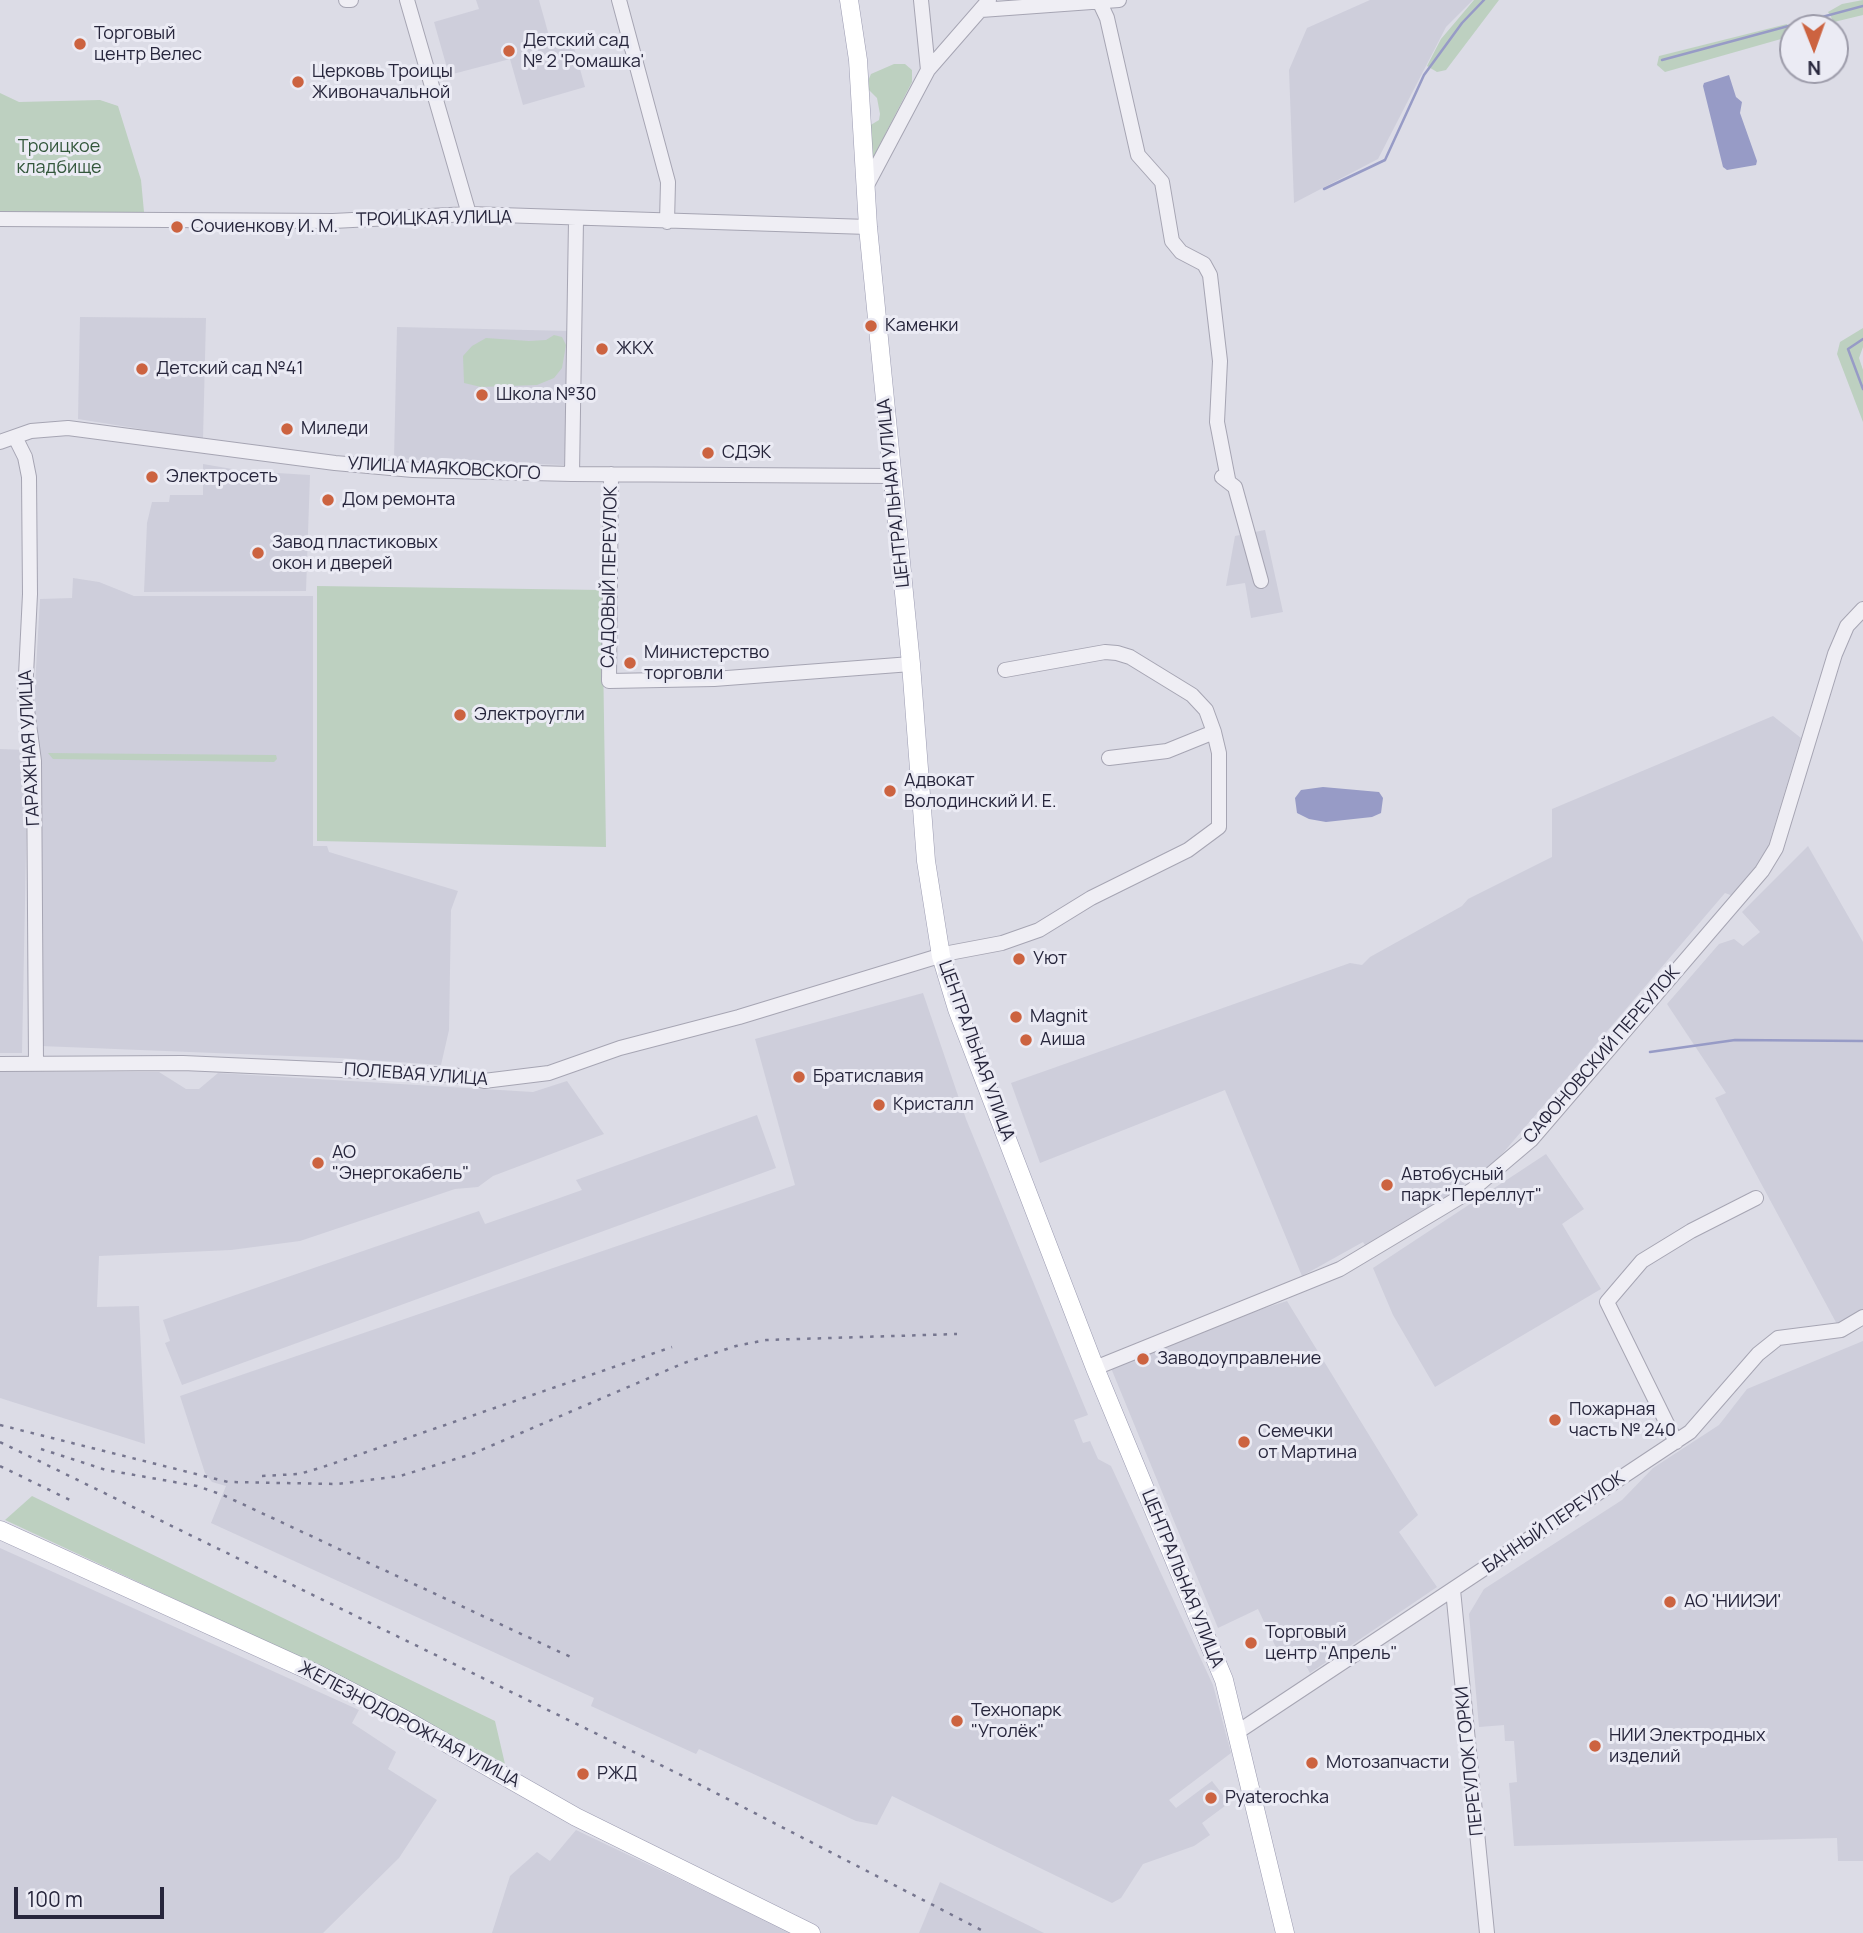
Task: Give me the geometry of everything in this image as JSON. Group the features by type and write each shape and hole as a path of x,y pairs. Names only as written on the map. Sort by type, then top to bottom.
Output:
{"main road":[{"name":"ЦЕНТРАЛЬНАЯ УЛИЦА","path":"849,0 858,60 868,228 911,664 926,861 941,956 957,1009 1095,1368 1217,1662 1285,1933"},
{"name":"ЖЕЛЕЗНОДОРОЖНАЯ УЛИЦА","path":"0,1530 319,1675 404,1719 576,1817 811,1933"}],"street":[{"path":"407,0 469,214"},
{"path":"619,0 668,182 667,222"},
{"path":"921,0 928,70"},
{"path":"867,185 928,70 985,5 1100,3 1119,0"},
{"path":"1100,3 1107,18 1138,155 1162,182 1172,241 1181,252 1204,264 1210,275 1220,362 1217,422 1228,479 1222,477 1235,487 1261,581"},
{"name":"ТРОИЦКАЯ УЛИЦА","path":"0,219 333,221 469,214 576,220 868,228"},
{"path":"572,474 576,220"},
{"name":"УЛИЦА МАЯКОВСКОГО","path":"0,442 44,428 68,428 359,465 572,474 892,476"},
{"name":"ГАРАЖНАЯ УЛИЦА","path":"15,437 25,457 29,477 30,594 25,695 34,761 36,1063"},
{"name":"САДОВЫЙ ПЕРЕУЛОК","path":"611,474 608,593 610,681 727,678 911,664"},
{"name":"САФОНОВСКИЙ ПЕРЕУЛОК","path":"1095,1368 1340,1269 1472,1190 1531,1140 1762,871 1776,848 1835,654 1847,626 1863,609"},
{"path":"1005,670 1105,652 1117,653 1130,657 1192,695 1206,710 1214,732 1167,751 1109,758"},
{"name":"ПОЛЕВАЯ УЛИЦА","path":"0,1064 183,1063 454,1075 484,1081 502,1081 549,1073 620,1048 739,1017 941,956 1002,943 1039,930 1091,898 1203,841 1219,827 1219,753 1214,732"},
{"path":"1675,1442 1607,1302 1642,1261 1691,1231 1756,1198"},
{"name":"БАННЫЙ ПЕРЕУЛОК","path":"1236,1732 1690,1432 1758,1354 1778,1338 1841,1330 1863,1317"},
{"name":"ПЕРЕУЛОК ГОРКИ","path":"1453,1590 1487,1933"}],"shaded area":[{"name":"Детский сад № 2 'Ромашка'","path":"476,0 539,0 551,43 571,37 585,87 523,105 510,59 449,75 434,22 479,9"},
{"path":"1370,0 1473,0 1446,27 1378,159 1294,203 1289,70 1307,28"},
{"name":"Детский сад №41","path":"80,317 206,318 203,439 78,419"},
{"name":"Школа №30","path":"397,327 571,331 564,465 394,459"},
{"path":"203,464 244,471 310,475 306,591 144,592 147,523 152,502 169,502 170,495 203,495"},
{"path":"1265,530 1283,612 1251,618 1245,583 1226,586 1235,536"},
{"path":"73,578 99,582 134,596 313,596 313,846 327,846 329,852 458,891 451,910 449,1030 441,1065 339,1058 41,1046 42,766 33,720 40,599 72,598"},
{"path":"1773,716 1801,738 1764,860 1733,896 1725,893 1497,1160 1488,1169 1465,1176 1464,1190 1367,1248 1363,1242 1302,1276 1225,1090 1040,1163 1011,1083 1350,963 1362,965 1370,957 1462,906 1468,899 1552,857 1552,809"},
{"path":"0,749 28,750 22,1053 0,1053"},
{"path":"1808,846 1863,942 1863,1312 1839,1328 1715,1098 1726,1093 1667,1004 1719,944 1734,939 1743,946 1760,932 1742,912"},
{"path":"923,993 966,1119 1088,1415 1074,1420 1083,1443 1090,1441 1098,1459 1111,1466 1213,1685 1231,1753 1169,1800 1176,1808 1212,1781 1229,1803 1202,1823 1210,1835 1194,1846 1143,1864 1121,1898 1112,1903 892,1796 877,1825 856,1821 699,1749 696,1754 591,1706 594,1698 211,1523 226,1486 212,1482 205,1473 180,1396 795,1185 755,1039"},
{"path":"0,1072 159,1072 186,1089 199,1089 218,1073 533,1092 567,1081 604,1134 493,1176 478,1187 455,1189 300,1241 231,1250 99,1256 97,1307 139,1306 145,1444 0,1398"},
{"path":"757,1115 776,1168 182,1385 165,1343 170,1341 163,1320 479,1211 485,1224 582,1190 576,1180"},
{"path":"1546,1154 1584,1209 1562,1224 1601,1289 1435,1387 1393,1315 1373,1268"},
{"path":"1287,1301 1418,1515 1399,1532 1437,1587 1310,1673 1295,1646 1279,1654 1258,1609 1218,1628 1111,1368 1227,1320"},
{"name":"АО 'НИИЭИ'","path":"1863,1341 1863,1861 1838,1861 1837,1838 1514,1846 1509,1783 1517,1782 1514,1741 1505,1741 1504,1725 1479,1727 1469,1614 1484,1589 1622,1500 1653,1468 1719,1425 1747,1389"},
{"path":"0,1548 359,1710 352,1723 396,1752 388,1769 437,1800 399,1858 323,1933 0,1933"},
{"path":"576,1830 792,1933 492,1933 510,1876 537,1852 550,1861"},
{"path":"940,1882 1044,1933 919,1933"}],"green space":[{"path":"1474,0 1499,0 1446,70 1437,72 1427,66 1441,39"},
{"path":"1863,0 1863,15 1849,18 1849,14 1829,14 1828,12 1842,4"},
{"path":"1779,26 1779,40 1665,72 1657,65 1659,56"},
{"path":"894,64 905,64 912,70 912,82 874,156 870,156 869,126 879,120 880,114 877,98 868,89 868,81 871,74"},
{"name":"Троицкое кладбище","path":"0,93 19,102 100,100 118,106 141,180 144,212 0,214"},
{"path":"1863,328 1863,347 1859,358 1863,370 1863,422 1837,354 1840,342"},
{"path":"554,335 562,337 566,345 562,368 554,378 537,385 481,387 464,383 463,356 472,346 486,338 529,341 546,340"},
{"name":"Электроугли","path":"317,586 602,590 606,847 317,841"},
{"path":"48,753 276,755 277,759 274,762 53,759"},
{"path":"32,1496 495,1721 505,1764 338,1675 5,1520"}],"water":[{"path":"1729,75 1736,97 1742,102 1740,113 1757,161 1756,165 1727,170 1723,167 1703,86 1704,83"},
{"path":"1323,787 1379,792 1383,798 1381,813 1372,817 1326,822 1309,819 1297,813 1295,798 1301,790"}],"waterway":[{"path":"1324,189 1385,160 1424,75 1462,23 1484,0"},
{"path":"1662,60 1863,6"},
{"path":"1863,339 1848,349 1863,389"},
{"path":"1650,1052 1735,1040 1863,1041"}],"railway":[{"path":"0,1425 228,1482 338,1484 400,1476 472,1454 684,1363 736,1346 766,1340 957,1334"},
{"path":"262,1476 299,1474 320,1468 672,1347"},
{"path":"0,1442 683,1776 987,1933"},
{"path":"41,1449 106,1470 197,1486 223,1495 575,1659"},
{"path":"0,1466 74,1502"}],"place":[{"name":"Торговый центр Велес","path":"80,44"},
{"name":"Детский сад № 2 'Ромашка'","path":"509,51"},
{"name":"Церковь Троицы Живоначальной","path":"298,82"},
{"name":"Сочиенкову И. М.","path":"177,227"},
{"name":"Каменки","path":"871,326"},
{"name":"ЖКХ","path":"602,349"},
{"name":"Детский сад №41","path":"142,369"},
{"name":"Школа №30","path":"482,395"},
{"name":"Миледи","path":"287,429"},
{"name":"СДЭК","path":"708,453"},
{"name":"Электросеть","path":"152,477"},
{"name":"Дом ремонта","path":"328,500"},
{"name":"Завод пластиковых окон и дверей","path":"258,553"},
{"name":"Министерство торговли","path":"630,663"},
{"name":"Электроугли","path":"460,715"},
{"name":"Адвокат Володинский И. Е.","path":"890,791"},
{"name":"Уют","path":"1019,959"},
{"name":"Magnit","path":"1016,1017"},
{"name":"Аиша","path":"1026,1040"},
{"name":"Братиславия","path":"799,1077"},
{"name":"Кристалл","path":"879,1105"},
{"name":"АО \"Энергокабель\"","path":"318,1163"},
{"name":"Автобусный парк \"Переллут\"","path":"1387,1185"},
{"name":"Заводоуправление","path":"1143,1359"},
{"name":"Пожарная часть № 240","path":"1555,1420"},
{"name":"Семечки от Мартина","path":"1244,1442"},
{"name":"АО 'НИИЭИ'","path":"1670,1602"},
{"name":"Торговый центр \"Апрель\"","path":"1251,1643"},
{"name":"Технопарк \"Уголёк\"","path":"957,1721"},
{"name":"НИИ Электродных изделий","path":"1595,1746"},
{"name":"Мотозапчасти","path":"1312,1763"},
{"name":"РЖД","path":"583,1774"},
{"name":"Pyaterochka","path":"1211,1798"}]}
